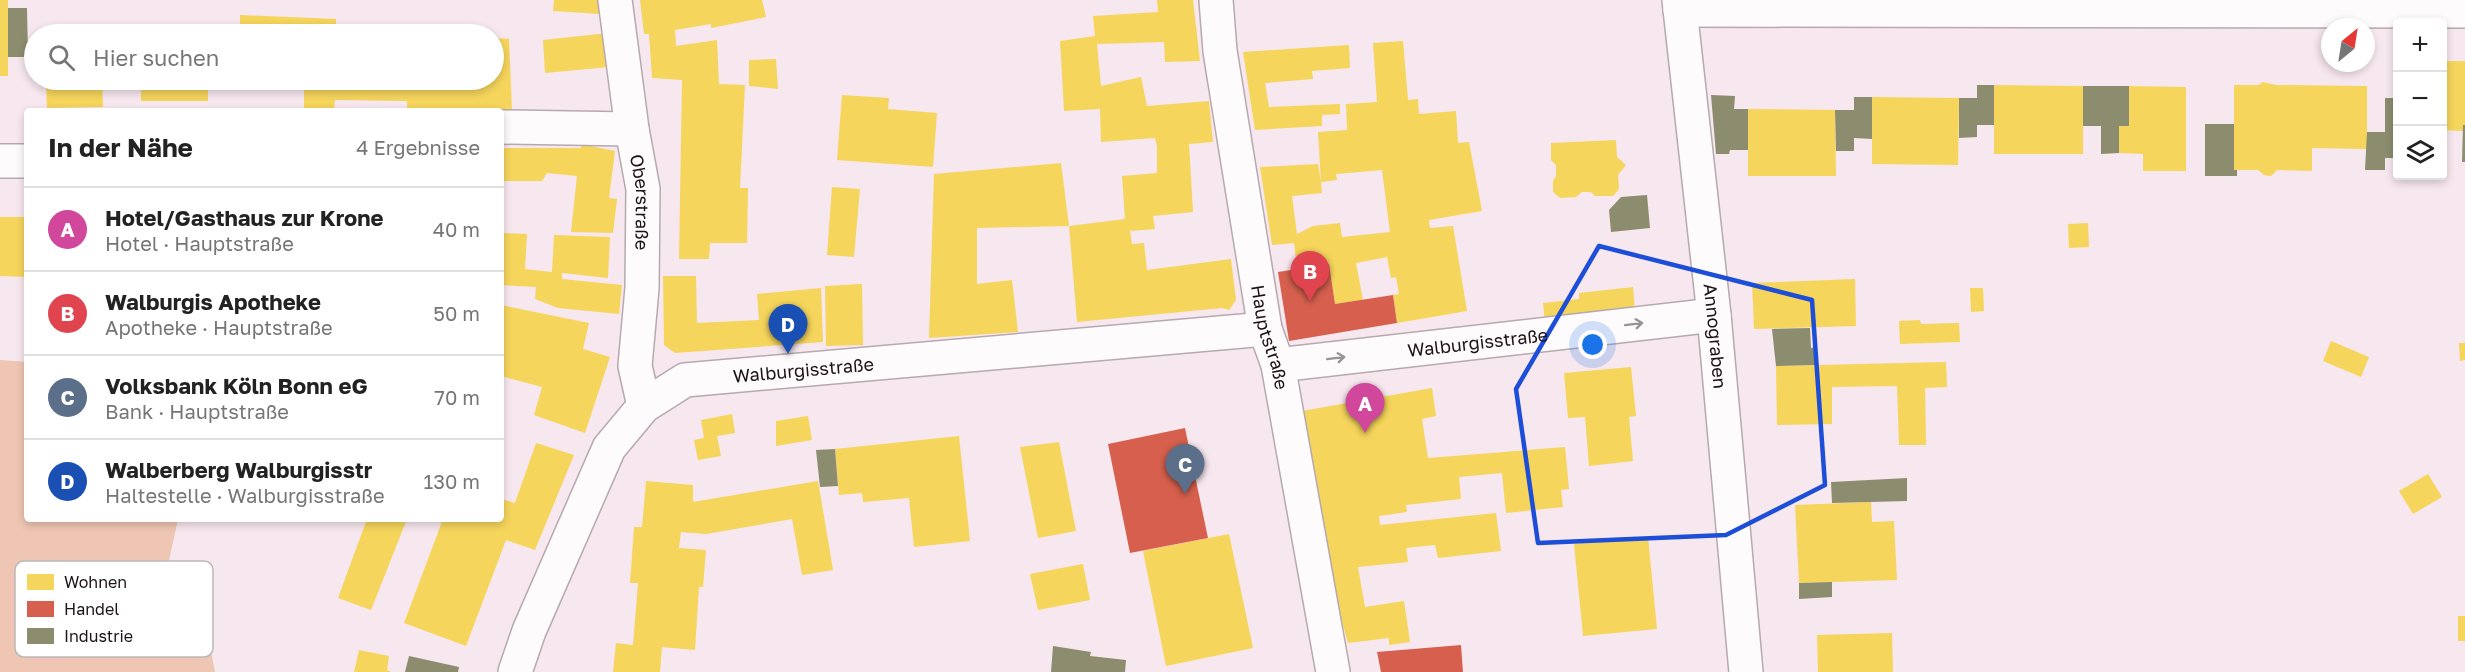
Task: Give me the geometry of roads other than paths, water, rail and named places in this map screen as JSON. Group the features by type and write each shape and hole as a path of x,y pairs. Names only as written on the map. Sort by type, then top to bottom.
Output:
{"street":[{"name":"Oberstraße","path":"615,0 642,189 642,288 636,366 645,406"},
{"name":"Hauptstraße","path":"1216,0 1220,51 1265,329 1278,365 1333,672"},
{"path":"1679,5 2465,11"},
{"name":"Annograben","path":"1679,5 1714,315 1746,672"},
{"path":"504,127 632,129"},
{"path":"0,161 24,161"},
{"name":"Walburgisstraße","path":"1278,365 1714,315"},
{"name":"Walburgisstraße","path":"515,672 529,631 609,448 645,406 685,380 1265,329"}],"place":[{"name":"Walburgis Apotheke","path":"1310,301"},
{"name":"Walberberg Walburgisstr","path":"788,354"},
{"name":"Hotel/Gasthaus zur Krone","path":"1365,433"},
{"name":"Volksbank Köln Bonn eG","path":"1185,494"}]}
